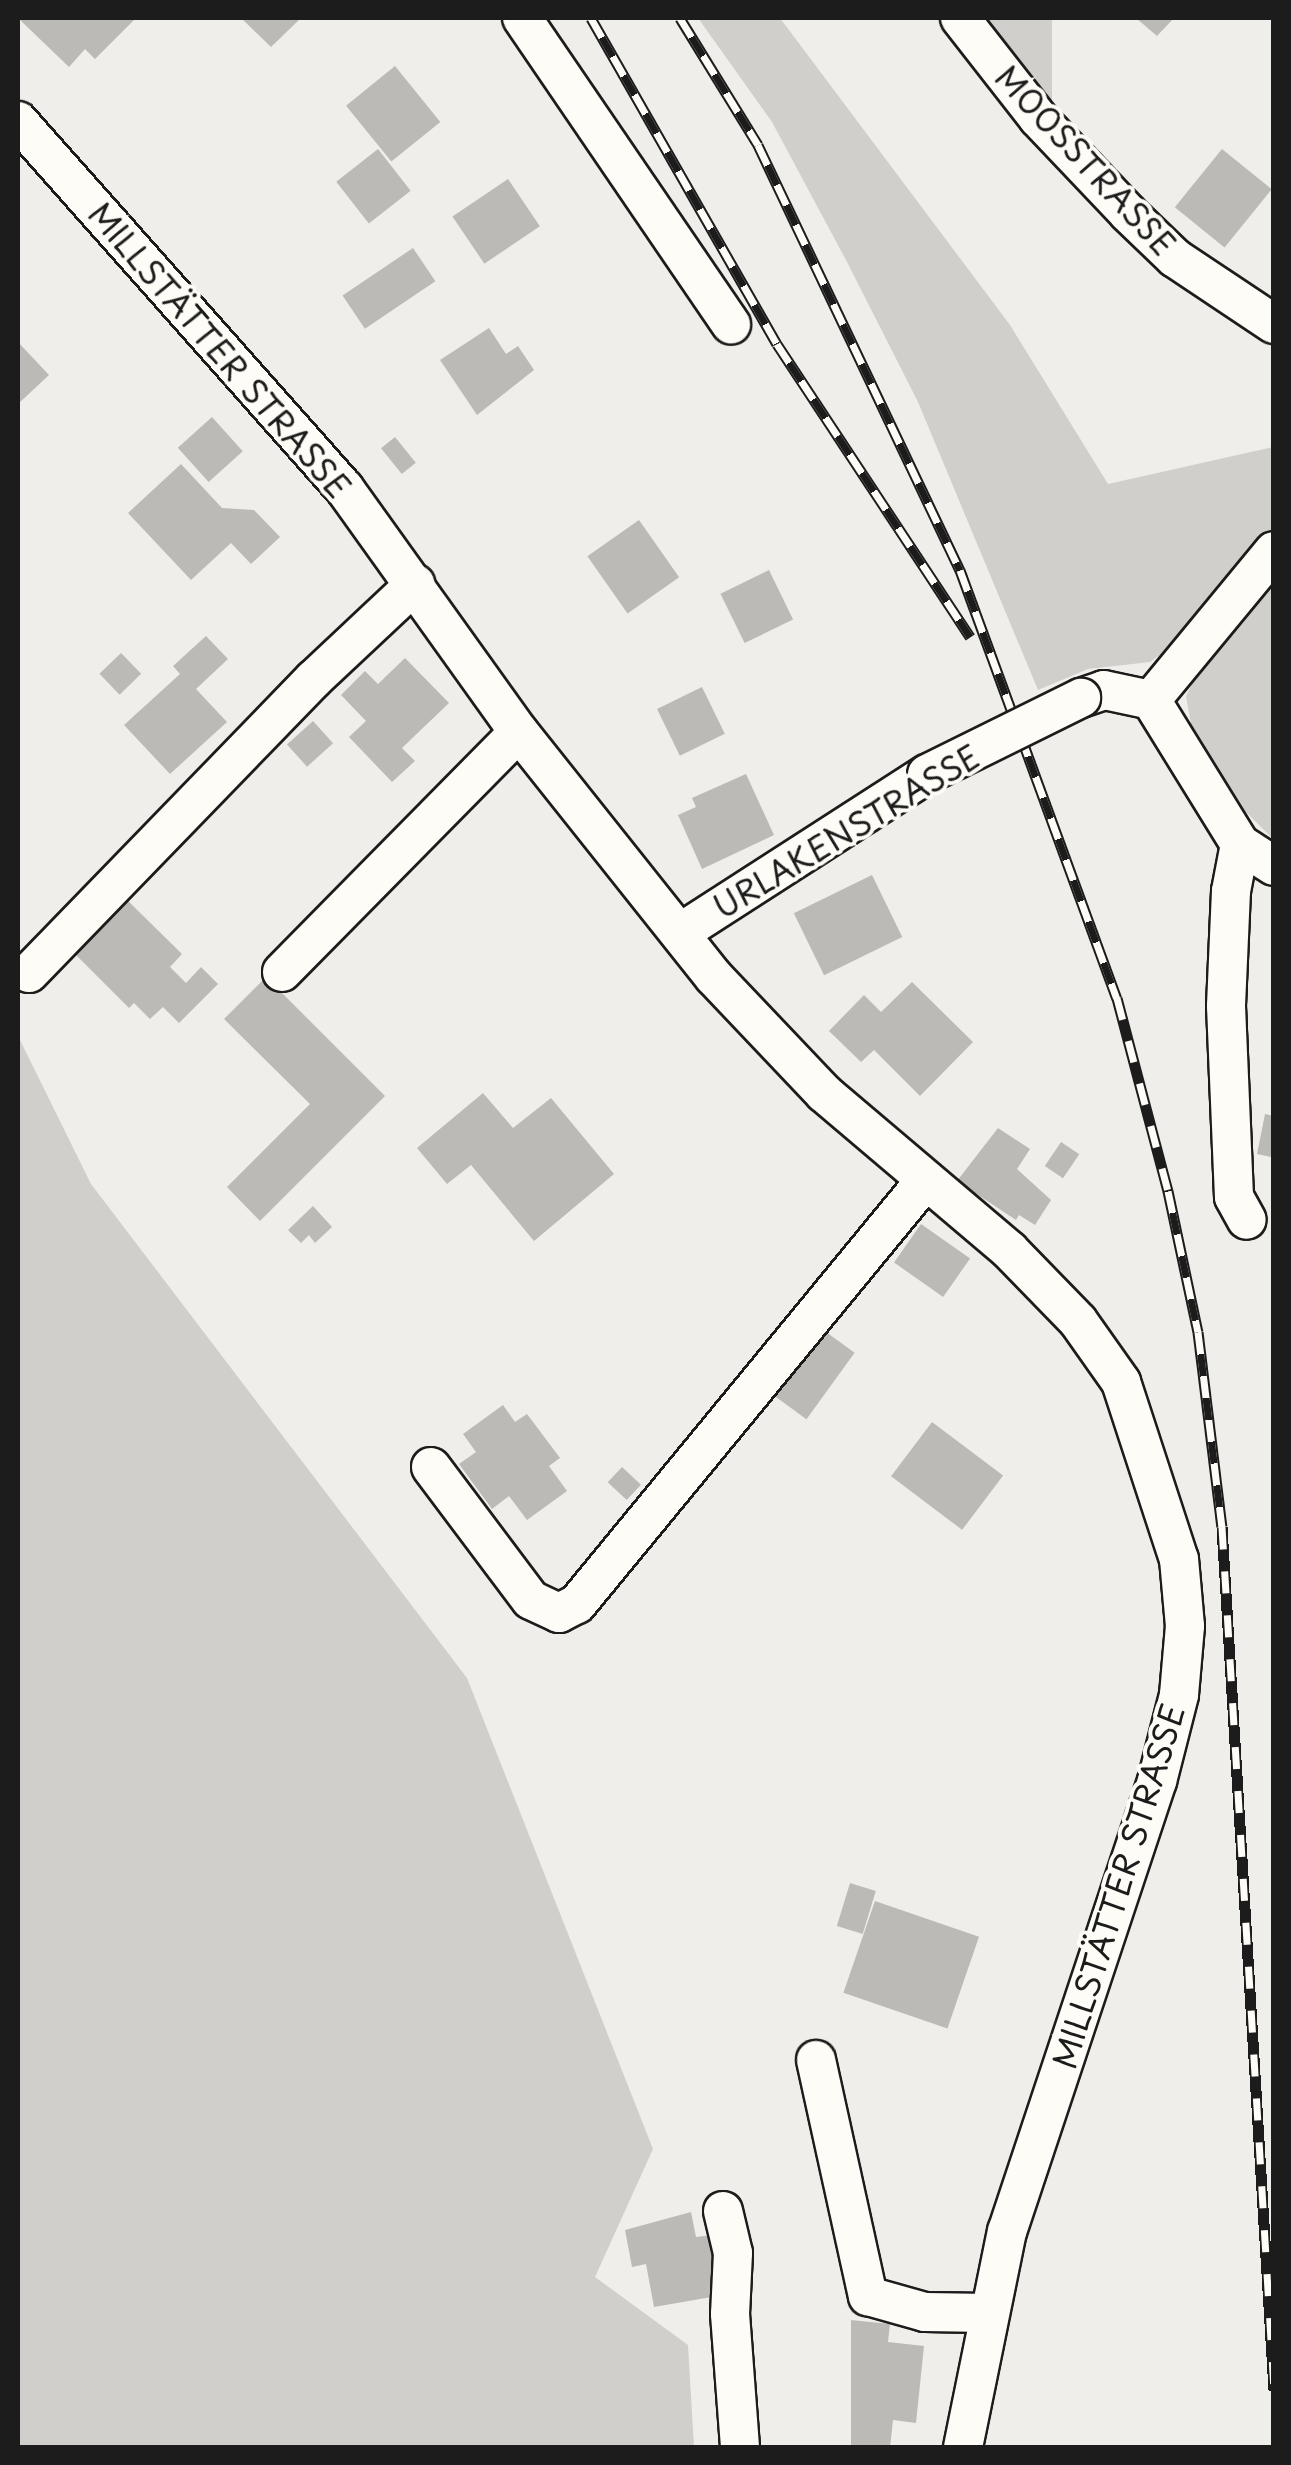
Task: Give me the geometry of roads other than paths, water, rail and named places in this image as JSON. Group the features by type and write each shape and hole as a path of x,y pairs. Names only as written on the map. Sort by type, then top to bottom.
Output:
{"street":[{"path":"522,18 731,324"},
{"name":"MOOSSTRASSE","path":"960,18 1038,118 1175,258 1274,324"},
{"name":"MILLSTÄTTER STRASSE","path":"19,128 344,488 519,732 680,933 824,1093 1009,1250 1078,1321 1121,1382 1178,1560 1184,1626 1179,1695 1157,1782 1007,2231 963,2448"},
{"path":"1274,551 1150,700 1240,844 1274,866"},
{"path":"29,973 314,678 416,584"},
{"name":"URLAKENSTRASSE","path":"680,933 928,774 1080,698 1116,690 1150,700"},
{"path":"282,972 519,732"},
{"path":"1240,844 1231,891 1227,1040 1234,1198 1247,1220"},
{"path":"431,1467 531,1600 559,1613 577,1604 925,1180"},
{"path":"816,2060 868,2296 924,2312 989,2313"},
{"path":"723,2210 733,2253 730,2314 740,2448"}],"railway":[{"path":"591,18 777,344 970,637"},
{"path":"680,18 758,145 960,570 1117,998 1168,1191 1198,1332 1222,1527 1274,2390"}]}
